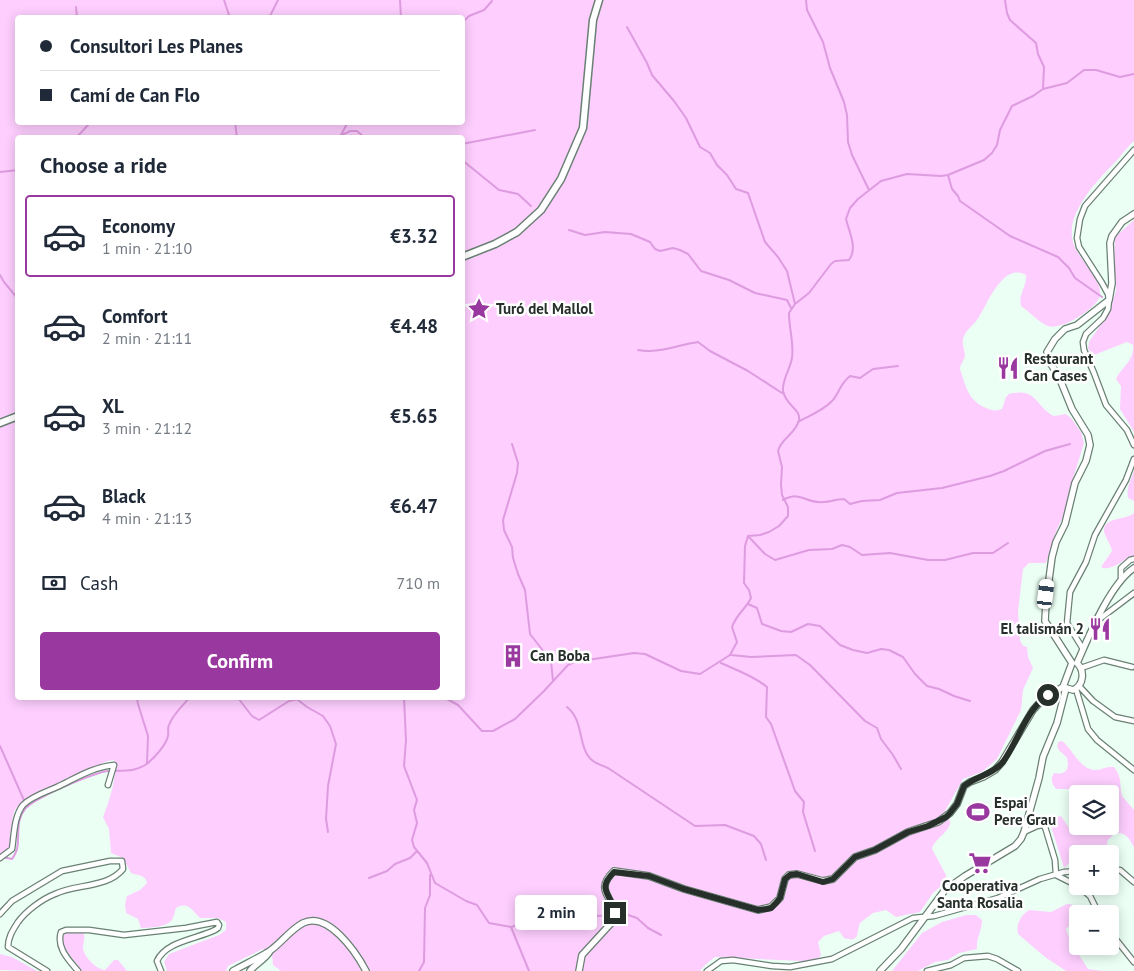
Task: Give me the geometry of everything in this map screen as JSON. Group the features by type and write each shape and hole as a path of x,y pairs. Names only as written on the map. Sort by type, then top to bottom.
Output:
{"main road":[{"path":"465,256 495,244 517,232 546,204 562,179 583,128 593,20 599,0"},
{"path":"0,423 15,417"}],"street":[{"path":"1110,300 1078,244 1078,226 1088,201 1107,183 1134,150"},
{"path":"1134,214 1122,222 1112,236 1110,243 1112,283 1108,309 1103,318 1086,334 1083,342 1084,350 1106,405 1127,430 1134,446"},
{"path":"1110,300 1077,325 1065,329 1054,339 1047,352 1052,368 1060,378 1072,409 1088,435 1090,445 1086,461 1075,483 1065,524 1056,542 1052,557 1046,602 1046,621 1077,664 1082,679 1078,687 1088,729 1097,740 1134,770"},
{"path":"1083,650 1067,623 1070,592 1086,562 1095,535 1123,485 1134,459"},
{"path":"1121,580 1122,568 1130,560 1134,559"},
{"path":"880,971 928,916 945,890 1015,846 1021,839 1039,778 1043,757 1057,722 1064,688 1097,621 1121,580 1134,568"},
{"path":"1097,621 1134,593"},
{"path":"1077,664 1104,660 1132,667"},
{"path":"579,971 582,955 614,920 614,907 605,891 605,885 608,878 614,872 649,876 684,889 758,910 771,908 780,898 785,879 790,875 797,874 823,882 833,879 855,857 875,850 908,832 932,824 950,813 957,804 964,786 989,773 1002,762 1033,710 1044,698 1064,688 1078,687 1115,717 1134,721"},
{"path":"0,858 12,850 18,814 23,805 35,796 103,766 114,765 108,785"},
{"path":"1024,832 1037,826 1043,825 1045,827 1055,860 1056,875"},
{"path":"0,914 12,901 62,871 117,860 123,863 122,870 116,875 104,881 54,894 21,918 11,934 8,947 47,971"},
{"path":"1119,870 1134,882"},
{"path":"707,971 721,960 790,967 832,960 913,918 934,916 998,898 1022,886 1056,875 1069,873"},
{"path":"1056,875 1069,882"},
{"path":"233,971 270,951 303,924 314,921 321,922 335,931 353,950 366,971"},
{"path":"78,971 60,948 61,932 66,930 89,930 124,935 186,928 217,922 219,925 215,930 178,944 160,954 157,960 161,971"},
{"path":"1119,944 1134,962"},
{"path":"250,971 266,958 270,951"},
{"path":"926,971 951,965 964,958 983,956 997,959 1018,971"}],"shaded area":[{"path":"0,0 1134,0 1134,141 1093,186 1078,209 1073,221 1074,245 1098,283 1100,295 1098,300 1086,312 1070,322 1054,327 1048,326 1021,306 1020,302 1026,275 1018,272 1010,274 997,286 979,317 963,338 965,355 960,369 968,392 975,401 986,408 996,410 1002,409 1009,394 1024,393 1033,397 1050,414 1054,416 1066,414 1071,418 1081,432 1084,443 1069,492 1065,513 1057,529 1046,563 1029,563 1023,569 1018,611 1020,640 1023,646 1027,647 1028,657 1033,668 1023,690 1021,710 997,759 982,772 963,779 945,811 950,819 950,825 933,845 932,849 946,875 946,882 933,893 920,912 896,917 886,910 873,913 860,923 857,934 853,939 844,938 839,931 824,936 818,942 821,955 814,960 715,957 700,971 281,971 273,965 272,955 263,949 228,966 226,971 167,971 164,962 169,954 219,935 226,930 226,922 218,918 200,918 187,906 180,906 176,908 170,922 158,927 141,928 138,919 126,913 127,896 140,890 147,883 143,877 131,873 123,858 111,853 109,829 103,817 114,781 114,760 58,784 20,805 14,813 9,848 0,856"},
{"path":"1134,220 1134,432 1120,409 1121,386 1116,379 1132,356 1133,345 1127,342 1094,355 1088,349 1089,342 1109,312 1116,291 1115,237"},
{"path":"1134,471 1134,501 1128,498 1128,491"},
{"path":"1134,513 1134,556 1115,566 1101,567 1112,551 1104,531 1105,526 1111,521"},
{"path":"1062,741 1080,762 1089,769 1098,770 1114,767 1117,771 1120,778 1122,796 1134,810 1134,847 1127,836 1119,834 1119,785 1069,785 1069,789 1056,789 1053,785 1052,777 1054,773 1066,771 1068,766 1067,758 1060,751 1057,745 1058,742"},
{"path":"1061,816 1069,828 1069,835 1113,835 1108,840 1107,845 1069,845 1069,862 1064,868 1050,823"},
{"path":"1067,904 1072,905 1069,905 1069,926 1066,929 1069,938 1069,955 1079,955 1088,969 1103,971 1066,971 1045,957 1018,934 1019,920 1029,910 1051,912"},
{"path":"966,915 976,915 982,920 977,949 959,953 948,960 935,962 918,971 892,971 922,933 942,922"},
{"path":"79,931 84,934 84,951 94,965 105,970 114,960 118,960 127,971 82,971 63,946 63,937 66,933"},
{"path":"0,954 12,957 37,971 0,970"}],"waterway":[{"path":"224,0 229,15"},
{"path":"270,15 278,0"},
{"path":"400,0 401,15"},
{"path":"806,0 807,10 823,42 830,68 844,102 847,115 848,142 852,155 869,190"},
{"path":"1005,0 1010,20 1036,43 1038,54 1044,67 1043,89"},
{"path":"465,20 469,16 484,10 492,1"},
{"path":"76,7 77,15"},
{"path":"627,27 652,75 686,118 700,147 710,153 736,189 748,193 765,242 787,271 795,304 789,313 792,358 783,391 787,400 798,413 799,420 795,429 782,443 778,451 782,467 782,495 788,507 788,516 779,526 769,532 748,536"},
{"path":"795,304 809,293 831,264 835,261 849,260 853,250 846,219 850,208 858,199 881,181 907,174 948,175 984,160 997,145 1000,130 1012,106 1043,89 1067,83 1084,70 1096,70 1120,77 1134,74"},
{"path":"79,135 88,125"},
{"path":"235,125 237,135"},
{"path":"341,135 346,125"},
{"path":"465,143 535,130"},
{"path":"342,135 350,131 357,131 362,135"},
{"path":"465,162 499,190 518,194 531,206"},
{"path":"0,172 15,170"},
{"path":"948,175 952,189 960,201 1010,236 1058,257 1069,268 1075,278 1102,297"},
{"path":"569,230 585,235 605,232 631,234 650,242 655,249 660,251 673,248 680,250 688,254 701,271 729,280 755,293 787,300 791,308"},
{"path":"0,275 15,295"},
{"path":"638,350 653,351 698,342 782,393"},
{"path":"798,422 829,404 850,376 860,378 873,369 898,366"},
{"path":"512,444 518,463 517,473 503,520 504,530 512,547 513,558 525,590 530,634 551,661 553,681"},
{"path":"783,500 795,496 817,502 844,499 850,504 880,500 897,493 942,488 990,476 1045,451 1070,444"},
{"path":"748,536 765,554 775,560 809,550 832,549 842,545 850,547 862,555 890,553 928,560 945,560 973,553 993,553 1008,543"},
{"path":"449,700 458,705 482,731 493,731 515,719 568,665 574,662 634,653 645,654 681,671 700,674 730,655 737,642 732,627 736,618 751,598 749,590 744,583 745,546 748,536"},
{"path":"748,604 757,608 762,624 781,631 791,632 808,624 820,626 840,645 853,650 867,653 881,649 889,650 903,657 915,674 927,686 970,701"},
{"path":"731,655 751,657 796,655 810,665 865,721 877,728 881,739 901,769"},
{"path":"721,663 751,676 767,687 766,717 771,724 795,791 804,802 803,812 815,851"},
{"path":"137,700 148,736 147,763"},
{"path":"2,857 12,859 15,854 18,844 20,818 25,809 31,804 90,776 108,771 133,770 148,763 165,743 171,721 187,700"},
{"path":"240,700 252,716 259,720 289,701 294,700"},
{"path":"298,700 323,716 330,726 336,744 328,786 326,819 328,832"},
{"path":"404,700 406,740 404,766 417,800 414,810 417,823 412,840 414,847 427,863 435,883 466,901 477,905 489,923 511,927 529,971"},
{"path":"567,707 573,713 585,749 593,761 608,768 695,826 725,825 754,836 761,844 766,860"},
{"path":"0,746 27,807"},
{"path":"369,878 387,871 395,864 410,858 417,851"},
{"path":"419,971 424,962 425,908 430,895 430,875"},
{"path":"511,927 548,917 556,917 569,922 593,916 628,915 637,918 648,928 661,935"}],"place":[{"name":"Turó del Mallol","path":"479,309"},
{"name":"Restaurant Can Cases","path":"1008,368"},
{"name":"El talismán 2","path":"1100,629"},
{"name":"Can Boba","path":"513,656"},
{"name":"Espai Pere Grau","path":"978,812"},
{"name":"Cooperativa Santa Rosalia","path":"980,863"}],"route":[{"path":"615,913 614,907 605,891 608,878 614,872 632,872 649,876 684,889 758,910 771,908 776,903 780,898 785,879 790,875 803,875 823,882 833,879 855,857 875,850 908,832 938,822 950,813 957,804 964,786 995,770 1002,762 1033,710 1048,695"}]}
